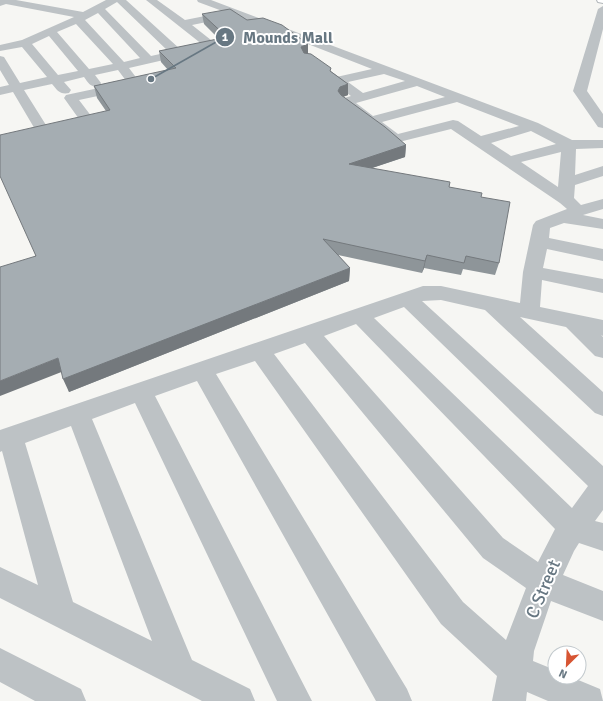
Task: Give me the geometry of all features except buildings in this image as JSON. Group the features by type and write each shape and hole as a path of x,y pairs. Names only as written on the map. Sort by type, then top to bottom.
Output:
{"street":[{"path":"6,14 22,4 49,0"},
{"path":"0,48 25,43 51,32 114,0"},
{"path":"120,0 177,53"},
{"path":"0,91 212,46 150,0"},
{"path":"200,5 216,5 233,0"},
{"path":"0,3 5,1 81,17 135,84 71,98"},
{"path":"58,11 75,3"},
{"path":"200,5 209,19"},
{"path":"216,5 456,98 533,126 569,145"},
{"path":"99,8 148,60"},
{"path":"603,9 591,75 580,91 603,124"},
{"path":"183,24 238,13"},
{"path":"51,32 102,91"},
{"path":"25,43 56,79 88,121 30,136"},
{"path":"322,57 340,53"},
{"path":"0,60 44,132"},
{"path":"362,98 337,81 384,70"},
{"path":"417,82 346,102 395,139 492,111"},
{"path":"371,121 456,98"},
{"path":"464,120 480,141 568,202 603,224"},
{"path":"480,141 533,126"},
{"path":"509,161 569,145 603,144"},
{"path":"568,202 569,145"},
{"path":"528,312 533,272 542,225 603,171"},
{"path":"568,202 603,204"},
{"path":"539,242 603,255"},
{"path":"533,272 603,286"},
{"path":"62,613 5,439 423,293 441,293 603,328"},
{"path":"407,298 603,482"},
{"path":"492,304 603,406"},
{"path":"359,315 574,528 603,537"},
{"path":"572,322 603,350"},
{"path":"309,333 493,548 544,583 603,606"},
{"path":"259,350 452,613 515,670 588,701"},
{"path":"202,370 395,701"},
{"path":"141,391 295,701"},
{"path":"78,414 180,672"},
{"name":"C Street","path":"509,701 518,652 544,583 564,541 603,488"},
{"path":"0,582 238,701"},
{"path":"0,664 69,701"}],"place":[{"name":"Mounds Mall","path":"151,79"}]}
